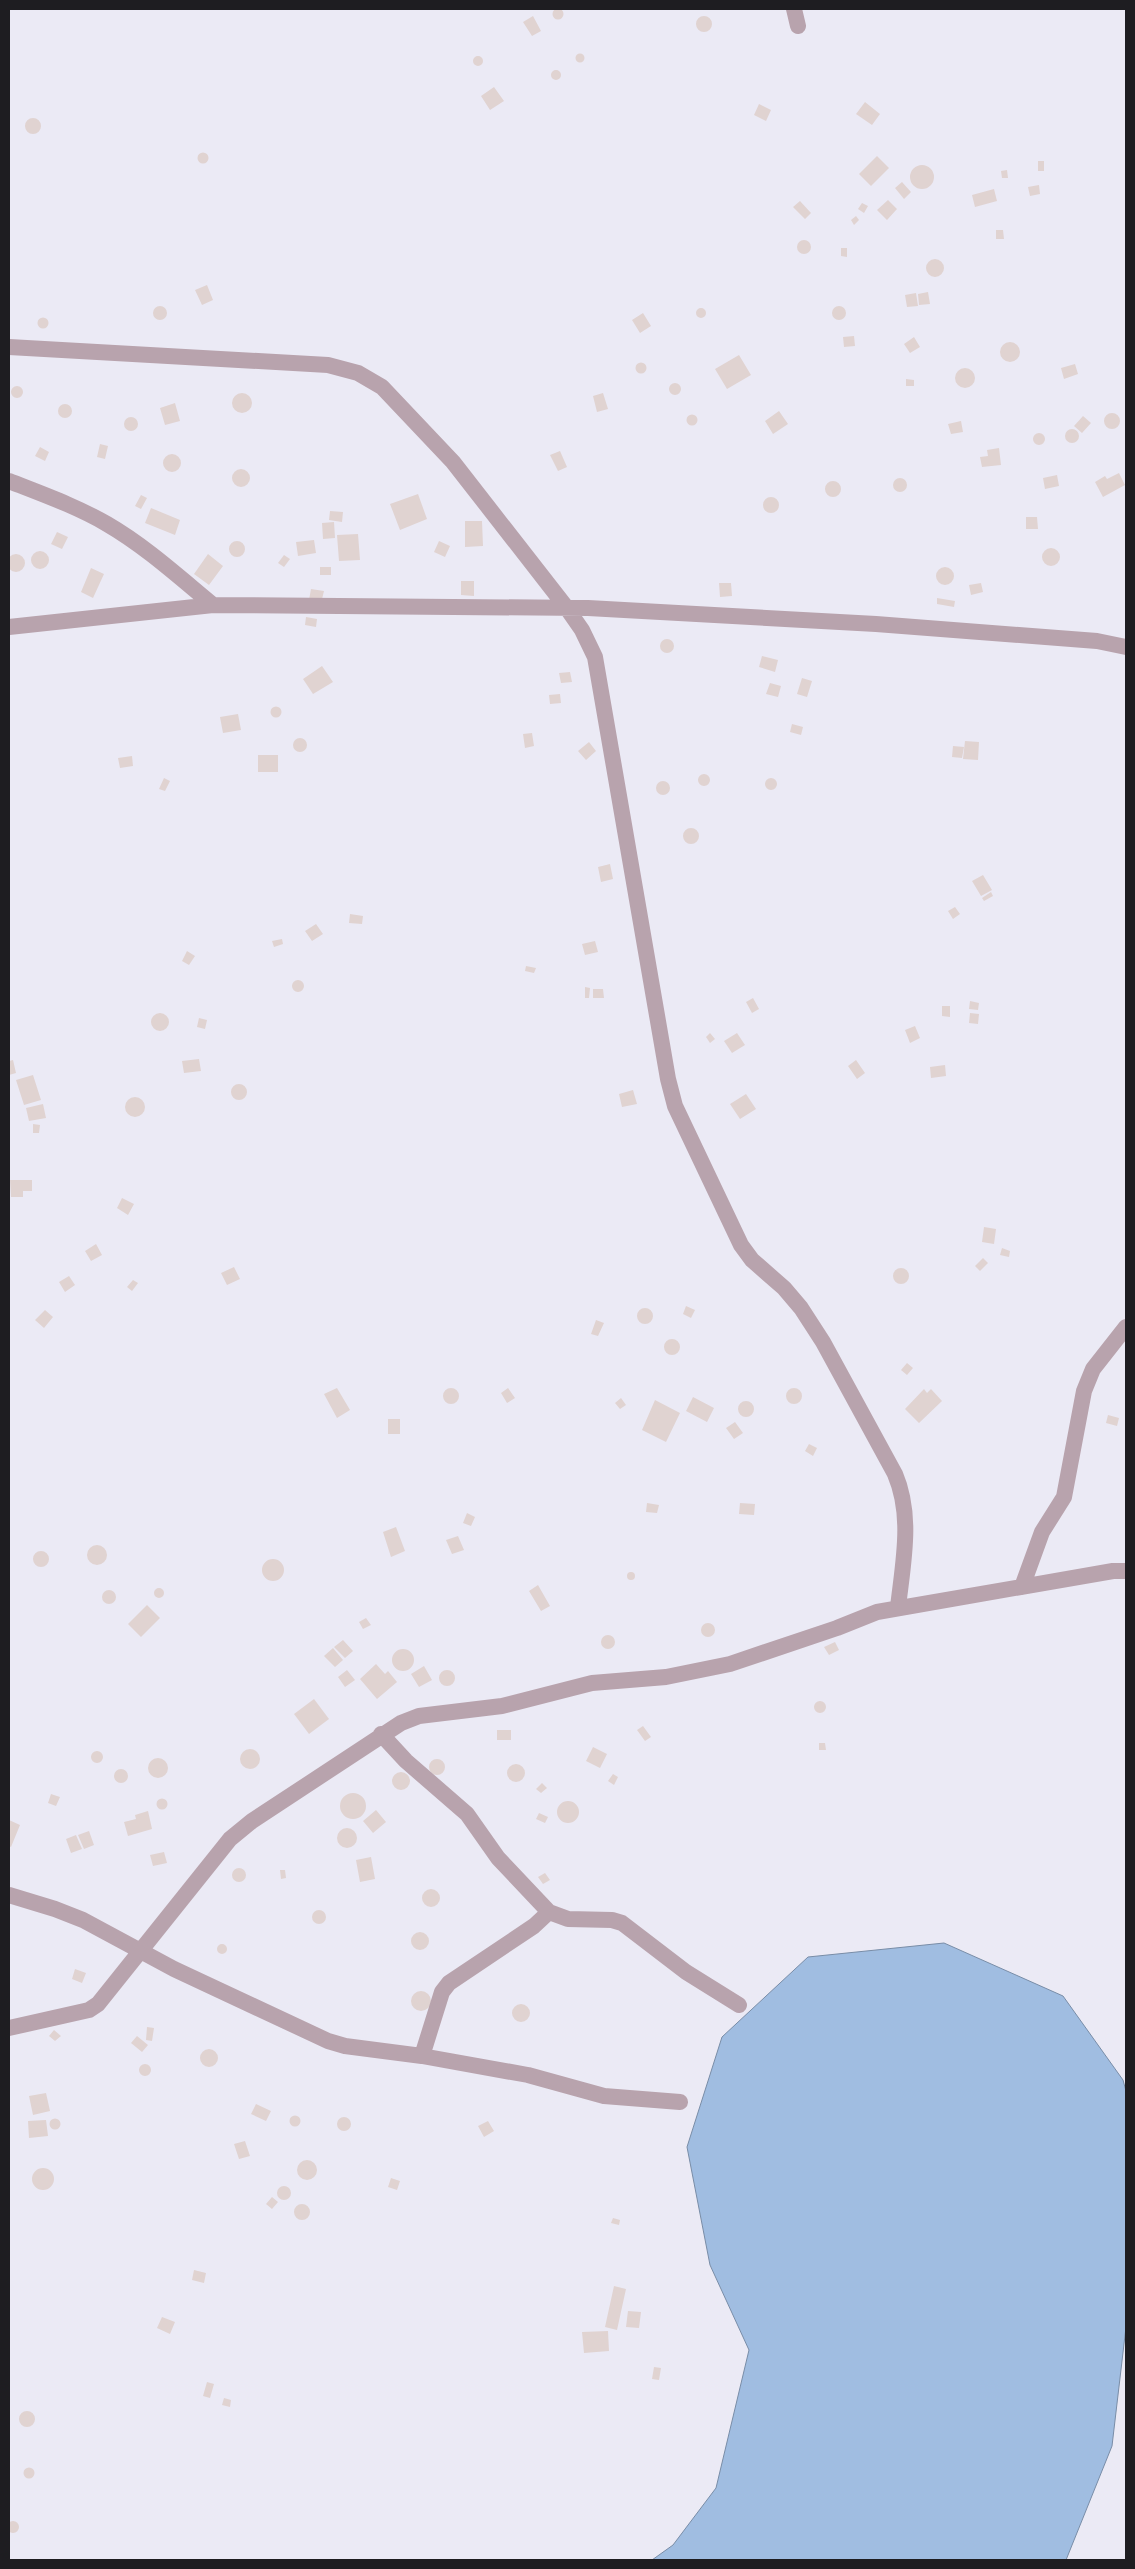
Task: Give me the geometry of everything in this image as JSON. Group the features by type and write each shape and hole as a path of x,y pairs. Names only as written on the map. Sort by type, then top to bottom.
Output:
{"street":[{"path":"794,9 798,26"},
{"path":"9,347 328,365 358,373 382,387 453,462 566,607 582,630 595,657 668,1079 675,1106 741,1245 752,1260 784,1288 801,1308 823,1342 895,1474 903,1492 906,1513 898,1607"},
{"path":"9,481 64,503 107,524 162,563 213,605"},
{"path":"9,627 213,605 566,607 876,624 1097,641 1126,647"},
{"path":"1022,1587 1042,1532 1064,1497 1084,1391 1093,1369 1126,1327"},
{"path":"9,2028 89,2010 98,2004 138,1951 230,1839 252,1821 401,1722 419,1716 502,1706 592,1683 666,1677 730,1664 837,1628 877,1612 898,1607 931,1604 1113,1571 1126,1571"},
{"path":"381,1734 406,1761 467,1814 498,1858 549,1912 568,1919 612,1920 622,1923 686,1972 739,2005"},
{"path":"9,1895 55,1908 83,1920 138,1951 328,2041 345,2046 422,2056 528,2075 604,2096 680,2102"},
{"path":"422,2056 442,1992 449,1983 534,1926 549,1912"}],"water":[{"path":"944,1943 1063,1996 1123,2080 1126,2091 1126,2327 1112,2446 1066,2560 652,2560 673,2545 716,2488 749,2350 710,2265 687,2147 722,2037 808,1957"}],"building":[{"path":"558,8 564,14 558,20 552,14"},
{"path":"533,16 541,31 532,36 523,22"},
{"path":"701,16 707,16 712,21 710,30 701,32 696,27 696,21"},
{"path":"580,54 584,58 580,62 576,58"},
{"path":"476,56 480,56 483,61 482,65 476,66 473,63 473,59"},
{"path":"554,70 558,70 561,75 560,79 554,80 551,77 551,73"},
{"path":"494,87 504,101 490,110 481,96"},
{"path":"865,102 880,114 872,125 856,114"},
{"path":"759,104 771,110 766,121 754,115"},
{"path":"33,118 41,126 33,134 25,126"},
{"path":"201,153 205,153 208,158 207,162 201,163 198,160 198,156"},
{"path":"877,156 889,168 871,186 859,174"},
{"path":"1038,161 1044,161 1044,171 1038,171"},
{"path":"922,165 930,169 934,177 930,185 922,189 914,185 910,177 914,169"},
{"path":"1007,170 1008,178 1002,178 1001,171"},
{"path":"902,182 911,192 904,199 895,188"},
{"path":"1039,185 1040,194 1030,196 1028,187"},
{"path":"994,189 997,201 975,207 972,195"},
{"path":"888,200 897,209 887,220 877,210"},
{"path":"800,201 811,213 805,219 793,207"},
{"path":"862,203 868,206 864,213 858,209"},
{"path":"856,216 859,220 854,225 851,220"},
{"path":"996,230 1003,230 1004,239 996,239"},
{"path":"804,240 809,242 811,247 809,252 804,254 799,252 797,247 799,242"},
{"path":"841,248 847,248 847,257 841,256"},
{"path":"935,259 941,262 944,268 941,274 935,277 929,274 926,268 929,262"},
{"path":"207,285 213,300 202,305 195,290"},
{"path":"928,292 930,304 919,305 918,294"},
{"path":"916,293 918,306 907,307 905,295"},
{"path":"157,306 163,306 167,313 163,320 157,320 153,316 153,310"},
{"path":"836,306 842,306 846,313 842,320 836,320 832,316 832,310"},
{"path":"701,308 706,313 701,318 696,313"},
{"path":"643,313 651,326 640,333 632,320"},
{"path":"43,317 49,323 43,329 37,323"},
{"path":"854,336 855,346 844,347 843,337"},
{"path":"914,337 920,347 910,353 904,344"},
{"path":"1010,342 1017,345 1020,352 1017,359 1010,362 1003,359 1000,352 1003,345"},
{"path":"739,355 751,375 727,389 715,369"},
{"path":"641,362 647,368 641,374 635,368"},
{"path":"1075,364 1078,374 1064,379 1061,368"},
{"path":"965,368 972,371 975,378 972,385 965,388 958,385 955,378 958,371"},
{"path":"906,379 914,380 914,386 906,386"},
{"path":"675,383 681,389 675,395 669,389"},
{"path":"15,386 19,386 23,392 19,398 15,398 11,394 11,390"},
{"path":"242,393 249,396 252,403 249,410 242,413 235,410 232,403 235,396"},
{"path":"603,393 608,409 597,412 593,396"},
{"path":"175,403 180,421 165,425 160,408"},
{"path":"65,404 70,406 72,411 70,416 65,418 60,416 58,411 60,406"},
{"path":"779,411 788,424 773,434 765,421"},
{"path":"1109,413 1115,413 1120,418 1118,427 1109,429 1104,424 1104,418"},
{"path":"692,414 698,420 692,426 686,420"},
{"path":"1083,416 1091,423 1082,433 1074,426"},
{"path":"128,417 134,417 138,424 134,431 128,431 124,427 124,421"},
{"path":"961,421 963,432 951,434 948,424"},
{"path":"1069,429 1075,429 1079,436 1075,443 1069,443 1065,439 1065,433"},
{"path":"1037,433 1041,433 1045,439 1041,445 1037,445 1033,441 1033,437"},
{"path":"100,444 108,446 105,459 97,457"},
{"path":"40,447 49,452 45,461 35,456"},
{"path":"999,448 1001,465 982,467 980,457 988,456 987,450"},
{"path":"560,451 567,467 558,471 550,455"},
{"path":"172,454 178,457 181,463 178,469 172,472 166,469 163,463 166,457"},
{"path":"237,469 245,469 250,474 248,485 237,487 232,482 232,474"},
{"path":"1119,473 1125,485 1103,497 1095,482 1105,476 1107,479"},
{"path":"1057,475 1059,486 1045,489 1043,478"},
{"path":"900,478 905,480 907,485 905,490 900,492 895,490 893,485 895,480"},
{"path":"833,481 841,489 833,497 825,489"},
{"path":"418,494 427,519 400,530 390,504"},
{"path":"141,495 147,498 141,509 135,506"},
{"path":"768,497 774,497 779,502 777,511 768,513 763,508 763,502"},
{"path":"151,508 180,520 175,535 145,523"},
{"path":"330,511 343,512 342,522 329,520"},
{"path":"1026,517 1037,517 1038,529 1026,529"},
{"path":"465,521 482,521 483,546 465,547"},
{"path":"334,522 335,538 323,539 322,523"},
{"path":"57,532 68,537 62,549 51,544"},
{"path":"358,534 360,560 339,561 337,535"},
{"path":"314,540 316,553 298,556 296,542"},
{"path":"234,541 240,541 245,546 243,555 234,557 229,552 229,546"},
{"path":"439,541 450,546 445,557 434,552"},
{"path":"1051,548 1057,551 1060,557 1057,563 1051,566 1045,563 1042,557 1045,551"},
{"path":"36,551 44,551 49,556 47,567 36,569 31,564 31,556"},
{"path":"16,554 22,557 25,563 22,569 16,572 10,569 7,563 10,557"},
{"path":"208,554 223,566 209,585 194,574"},
{"path":"284,555 290,559 284,567 278,563"},
{"path":"320,567 331,567 331,575 320,575"},
{"path":"945,567 951,570 954,576 951,582 945,585 939,582 936,576 939,570"},
{"path":"91,568 104,574 93,598 81,592"},
{"path":"461,581 474,581 474,596 461,595"},
{"path":"719,583 731,583 732,596 720,597"},
{"path":"981,583 983,592 971,595 969,585"},
{"path":"311,589 324,591 321,603 309,600"},
{"path":"937,598 955,601 954,607 937,604"},
{"path":"306,617 317,619 316,627 305,625"},
{"path":"664,639 670,639 674,646 670,653 664,653 660,649 660,643"},
{"path":"762,656 778,660 775,672 759,667"},
{"path":"322,666 333,682 313,694 303,679"},
{"path":"570,672 572,682 561,683 559,673"},
{"path":"802,678 812,681 807,697 797,694"},
{"path":"770,683 781,686 778,697 766,694"},
{"path":"560,694 561,703 550,704 549,695"},
{"path":"274,707 278,707 281,712 280,716 274,717 271,714 271,710"},
{"path":"238,714 241,730 223,733 220,717"},
{"path":"792,724 803,727 801,735 790,732"},
{"path":"532,733 534,746 525,748 523,734"},
{"path":"300,738 305,740 307,745 305,750 300,752 295,750 293,745 295,740"},
{"path":"965,741 979,742 978,760 963,759"},
{"path":"589,742 596,751 586,760 578,751"},
{"path":"953,746 964,747 962,758 952,757"},
{"path":"258,755 278,755 278,772 258,772"},
{"path":"132,756 133,766 120,768 118,758"},
{"path":"704,774 710,780 704,786 698,780"},
{"path":"164,778 170,781 165,791 159,789"},
{"path":"773,778 776,779 776,789 769,790 766,789 765,782 766,779"},
{"path":"660,781 666,781 670,788 666,795 660,795 656,791 656,785"},
{"path":"691,828 697,830 699,836 697,842 691,844 685,842 683,836 685,830"},
{"path":"610,864 613,879 601,882 598,867"},
{"path":"983,875 992,890 981,896 972,881"},
{"path":"991,892 993,896 984,901 982,898"},
{"path":"955,907 960,914 953,919 948,911"},
{"path":"350,914 363,916 362,924 349,923"},
{"path":"316,924 323,934 312,941 305,931"},
{"path":"282,939 283,944 274,947 272,941"},
{"path":"595,941 598,952 585,955 582,944"},
{"path":"187,951 195,956 189,965 182,961"},
{"path":"526,966 536,968 534,973 525,971"},
{"path":"296,980 300,980 304,986 300,992 296,992 292,988 292,984"},
{"path":"585,987 590,988 589,998 585,998"},
{"path":"593,989 603,989 604,998 593,998"},
{"path":"753,998 759,1009 752,1013 746,1002"},
{"path":"970,1001 979,1003 978,1010 969,1009"},
{"path":"942,1006 950,1006 950,1017 942,1016"},
{"path":"156,1013 164,1013 169,1018 167,1029 156,1031 151,1026 151,1018"},
{"path":"970,1013 979,1014 978,1024 969,1023"},
{"path":"199,1018 207,1020 205,1029 197,1027"},
{"path":"915,1026 920,1038 910,1043 905,1030"},
{"path":"710,1033 715,1039 710,1043 706,1037"},
{"path":"737,1033 745,1045 732,1053 724,1041"},
{"path":"199,1059 201,1071 184,1073 182,1061"},
{"path":"13,1060 16,1073 9,1075 9,1061"},
{"path":"856,1060 865,1073 857,1079 848,1066"},
{"path":"945,1065 946,1076 931,1078 930,1067"},
{"path":"33,1075 41,1100 24,1105 16,1080"},
{"path":"239,1084 247,1092 239,1100 231,1092"},
{"path":"633,1090 637,1104 622,1107 619,1094"},
{"path":"746,1094 756,1109 740,1119 730,1104"},
{"path":"135,1097 142,1100 145,1107 142,1114 135,1117 128,1114 125,1107 128,1100"},
{"path":"43,1104 46,1118 29,1121 26,1108"},
{"path":"33,1124 40,1125 39,1133 33,1133"},
{"path":"10,1180 32,1180 32,1191 23,1191 23,1197 11,1197"},
{"path":"122,1198 134,1204 128,1215 117,1208"},
{"path":"984,1227 996,1229 994,1244 982,1242"},
{"path":"96,1244 102,1255 91,1261 85,1251"},
{"path":"1002,1248 1010,1251 1009,1257 1000,1255"},
{"path":"983,1258 988,1263 980,1271 975,1266"},
{"path":"234,1267 240,1279 227,1285 221,1273"},
{"path":"898,1268 904,1268 909,1273 907,1282 898,1284 893,1279 893,1273"},
{"path":"69,1276 75,1285 65,1292 59,1282"},
{"path":"133,1280 138,1283 132,1291 127,1287"},
{"path":"686,1306 695,1310 691,1318 683,1314"},
{"path":"642,1308 648,1308 653,1313 651,1322 642,1324 637,1319 637,1313"},
{"path":"45,1310 53,1317 44,1328 35,1320"},
{"path":"596,1320 604,1323 598,1336 591,1334"},
{"path":"669,1339 675,1339 680,1344 678,1353 669,1355 664,1350 664,1344"},
{"path":"907,1363 913,1368 907,1375 901,1370"},
{"path":"337,1388 350,1410 337,1418 324,1394"},
{"path":"448,1388 454,1388 459,1393 457,1402 448,1404 443,1399 443,1393"},
{"path":"508,1388 515,1398 507,1403 501,1393"},
{"path":"791,1388 797,1388 802,1393 800,1402 791,1404 786,1399 786,1393"},
{"path":"924,1389 927,1393 931,1389 942,1401 919,1423 905,1409"},
{"path":"693,1397 714,1408 707,1422 686,1411"},
{"path":"621,1398 626,1405 620,1409 615,1403"},
{"path":"655,1400 680,1413 666,1442 642,1430"},
{"path":"743,1401 749,1401 754,1406 752,1415 743,1417 738,1412 738,1406"},
{"path":"1108,1415 1119,1418 1117,1426 1106,1423"},
{"path":"388,1419 400,1419 400,1434 388,1434"},
{"path":"735,1422 743,1433 734,1439 726,1428"},
{"path":"809,1444 817,1448 813,1456 805,1451"},
{"path":"647,1503 659,1505 657,1513 646,1512"},
{"path":"740,1503 755,1504 754,1515 739,1514"},
{"path":"467,1513 475,1517 471,1526 463,1523"},
{"path":"396,1527 405,1551 391,1557 383,1532"},
{"path":"458,1536 464,1550 452,1554 446,1540"},
{"path":"97,1545 104,1548 107,1555 104,1562 97,1565 90,1562 87,1555 90,1548"},
{"path":"41,1551 47,1553 49,1559 47,1565 41,1567 35,1565 33,1559 35,1553"},
{"path":"273,1559 283,1566 284,1570 277,1580 273,1581 263,1574 262,1570 269,1560"},
{"path":"631,1572 635,1576 631,1580 627,1576"},
{"path":"538,1585 550,1606 541,1611 529,1591"},
{"path":"157,1588 161,1588 164,1593 163,1597 157,1598 154,1595 154,1591"},
{"path":"106,1590 112,1590 116,1597 112,1604 106,1604 102,1600 102,1594"},
{"path":"147,1605 160,1618 141,1637 128,1624"},
{"path":"366,1618 371,1625 363,1629 359,1622"},
{"path":"708,1623 713,1625 715,1630 713,1635 708,1637 703,1635 701,1630 703,1625"},
{"path":"608,1635 613,1637 615,1642 613,1647 608,1649 603,1647 601,1642 603,1637"},
{"path":"343,1640 353,1651 345,1658 334,1647"},
{"path":"835,1642 839,1650 829,1655 824,1647"},
{"path":"333,1648 343,1660 335,1667 324,1656"},
{"path":"403,1649 413,1656 414,1660 407,1670 403,1671 393,1664 392,1660 399,1650"},
{"path":"376,1664 385,1674 388,1671 397,1682 377,1699 360,1679"},
{"path":"424,1666 432,1680 419,1687 411,1674"},
{"path":"347,1670 355,1680 345,1687 338,1677"},
{"path":"444,1670 450,1670 455,1675 453,1684 444,1686 439,1681 439,1675"},
{"path":"314,1699 329,1719 309,1734 294,1714"},
{"path":"822,1701 825,1702 825,1712 818,1713 815,1712 814,1705 815,1702"},
{"path":"643,1726 651,1737 645,1741 637,1730"},
{"path":"497,1730 511,1730 511,1740 497,1740"},
{"path":"819,1743 825,1743 826,1750 819,1750"},
{"path":"593,1747 607,1754 600,1768 586,1761"},
{"path":"250,1749 257,1752 260,1759 257,1766 250,1769 243,1766 240,1759 243,1752"},
{"path":"99,1751 102,1752 102,1762 95,1763 92,1762 91,1755 92,1752"},
{"path":"158,1758 165,1761 168,1768 165,1775 158,1778 151,1775 148,1768 151,1761"},
{"path":"437,1759 443,1761 445,1767 443,1773 437,1775 431,1773 429,1767 431,1761"},
{"path":"516,1764 524,1769 525,1773 520,1781 516,1782 508,1777 507,1773 512,1765"},
{"path":"121,1769 126,1771 128,1776 126,1781 121,1783 116,1781 114,1776 116,1771"},
{"path":"401,1772 407,1775 410,1781 407,1787 401,1790 395,1787 392,1781 395,1775"},
{"path":"613,1774 618,1777 614,1785 608,1781"},
{"path":"542,1783 547,1788 541,1793 536,1789"},
{"path":"353,1793 362,1797 366,1806 362,1815 353,1819 344,1815 340,1806 344,1797"},
{"path":"51,1794 60,1797 56,1806 48,1803"},
{"path":"162,1798 168,1804 162,1810 156,1804"},
{"path":"568,1801 578,1808 579,1812 572,1822 568,1823 558,1816 557,1812 564,1802"},
{"path":"376,1810 386,1822 373,1833 363,1821"},
{"path":"148,1811 152,1829 128,1836 124,1822 136,1819 135,1815"},
{"path":"539,1813 548,1817 545,1823 536,1819"},
{"path":"9,1820 20,1825 11,1847 9,1846"},
{"path":"347,1828 354,1831 357,1838 354,1845 347,1848 340,1845 337,1838 340,1831"},
{"path":"89,1831 94,1845 84,1849 78,1835"},
{"path":"76,1835 82,1849 71,1853 66,1839"},
{"path":"164,1852 167,1863 153,1866 150,1855"},
{"path":"371,1857 375,1879 360,1882 356,1860"},
{"path":"236,1868 242,1868 246,1875 242,1882 236,1882 232,1878 232,1872"},
{"path":"280,1870 285,1870 286,1878 281,1879"},
{"path":"545,1873 550,1880 543,1884 538,1877"},
{"path":"427,1889 435,1889 440,1894 438,1905 427,1907 422,1902 422,1894"},
{"path":"319,1910 324,1912 326,1917 324,1922 319,1924 314,1922 312,1917 314,1912"},
{"path":"420,1932 426,1935 429,1941 426,1947 420,1950 414,1947 411,1941 414,1935"},
{"path":"220,1944 224,1944 227,1949 226,1953 220,1954 217,1951 217,1947"},
{"path":"75,1969 86,1973 82,1983 72,1979"},
{"path":"421,1991 428,1994 431,2001 428,2008 421,2011 414,2008 411,2001 414,1994"},
{"path":"521,2004 529,2009 530,2013 525,2021 521,2022 513,2017 512,2013 517,2005"},
{"path":"147,2027 154,2028 152,2041 146,2040"},
{"path":"54,2030 61,2036 55,2041 49,2036"},
{"path":"137,2036 148,2045 142,2052 131,2043"},
{"path":"209,2049 216,2051 218,2058 216,2065 209,2067 202,2065 200,2058 202,2051"},
{"path":"143,2064 147,2064 151,2070 147,2076 143,2076 139,2072 139,2068"},
{"path":"46,2093 50,2111 33,2115 29,2096"},
{"path":"256,2104 271,2111 266,2121 251,2114"},
{"path":"295,2115 301,2121 295,2127 289,2121"},
{"path":"341,2117 347,2117 351,2124 347,2131 341,2131 337,2127 337,2121"},
{"path":"55,2118 61,2124 55,2130 49,2124"},
{"path":"46,2120 48,2136 29,2138 28,2121"},
{"path":"488,2121 494,2131 484,2137 478,2126"},
{"path":"245,2141 250,2156 239,2159 234,2144"},
{"path":"303,2160 311,2160 317,2166 317,2174 311,2180 303,2180 297,2174 297,2166"},
{"path":"43,2168 53,2175 54,2179 47,2189 43,2190 33,2183 32,2179 39,2169"},
{"path":"391,2178 400,2181 397,2190 388,2187"},
{"path":"281,2186 287,2186 291,2193 287,2200 281,2200 277,2196 277,2190"},
{"path":"272,2197 278,2202 272,2209 266,2204"},
{"path":"302,2204 308,2206 310,2212 308,2218 302,2220 296,2218 294,2212 296,2206"},
{"path":"613,2218 620,2220 619,2225 611,2223"},
{"path":"194,2270 206,2273 204,2283 192,2280"},
{"path":"614,2286 626,2289 617,2330 605,2327"},
{"path":"628,2311 641,2312 639,2328 626,2327"},
{"path":"162,2317 175,2322 170,2334 157,2328"},
{"path":"608,2331 609,2351 584,2353 582,2332"},
{"path":"654,2367 661,2368 659,2380 652,2379"},
{"path":"207,2382 214,2384 210,2398 203,2396"},
{"path":"224,2398 231,2400 230,2407 222,2405"},
{"path":"27,2411 33,2413 35,2419 33,2425 27,2427 21,2425 19,2419 21,2413"},
{"path":"29,2467 35,2473 29,2479 23,2473"},
{"path":"13,2521 19,2527 13,2533 7,2527"}]}
